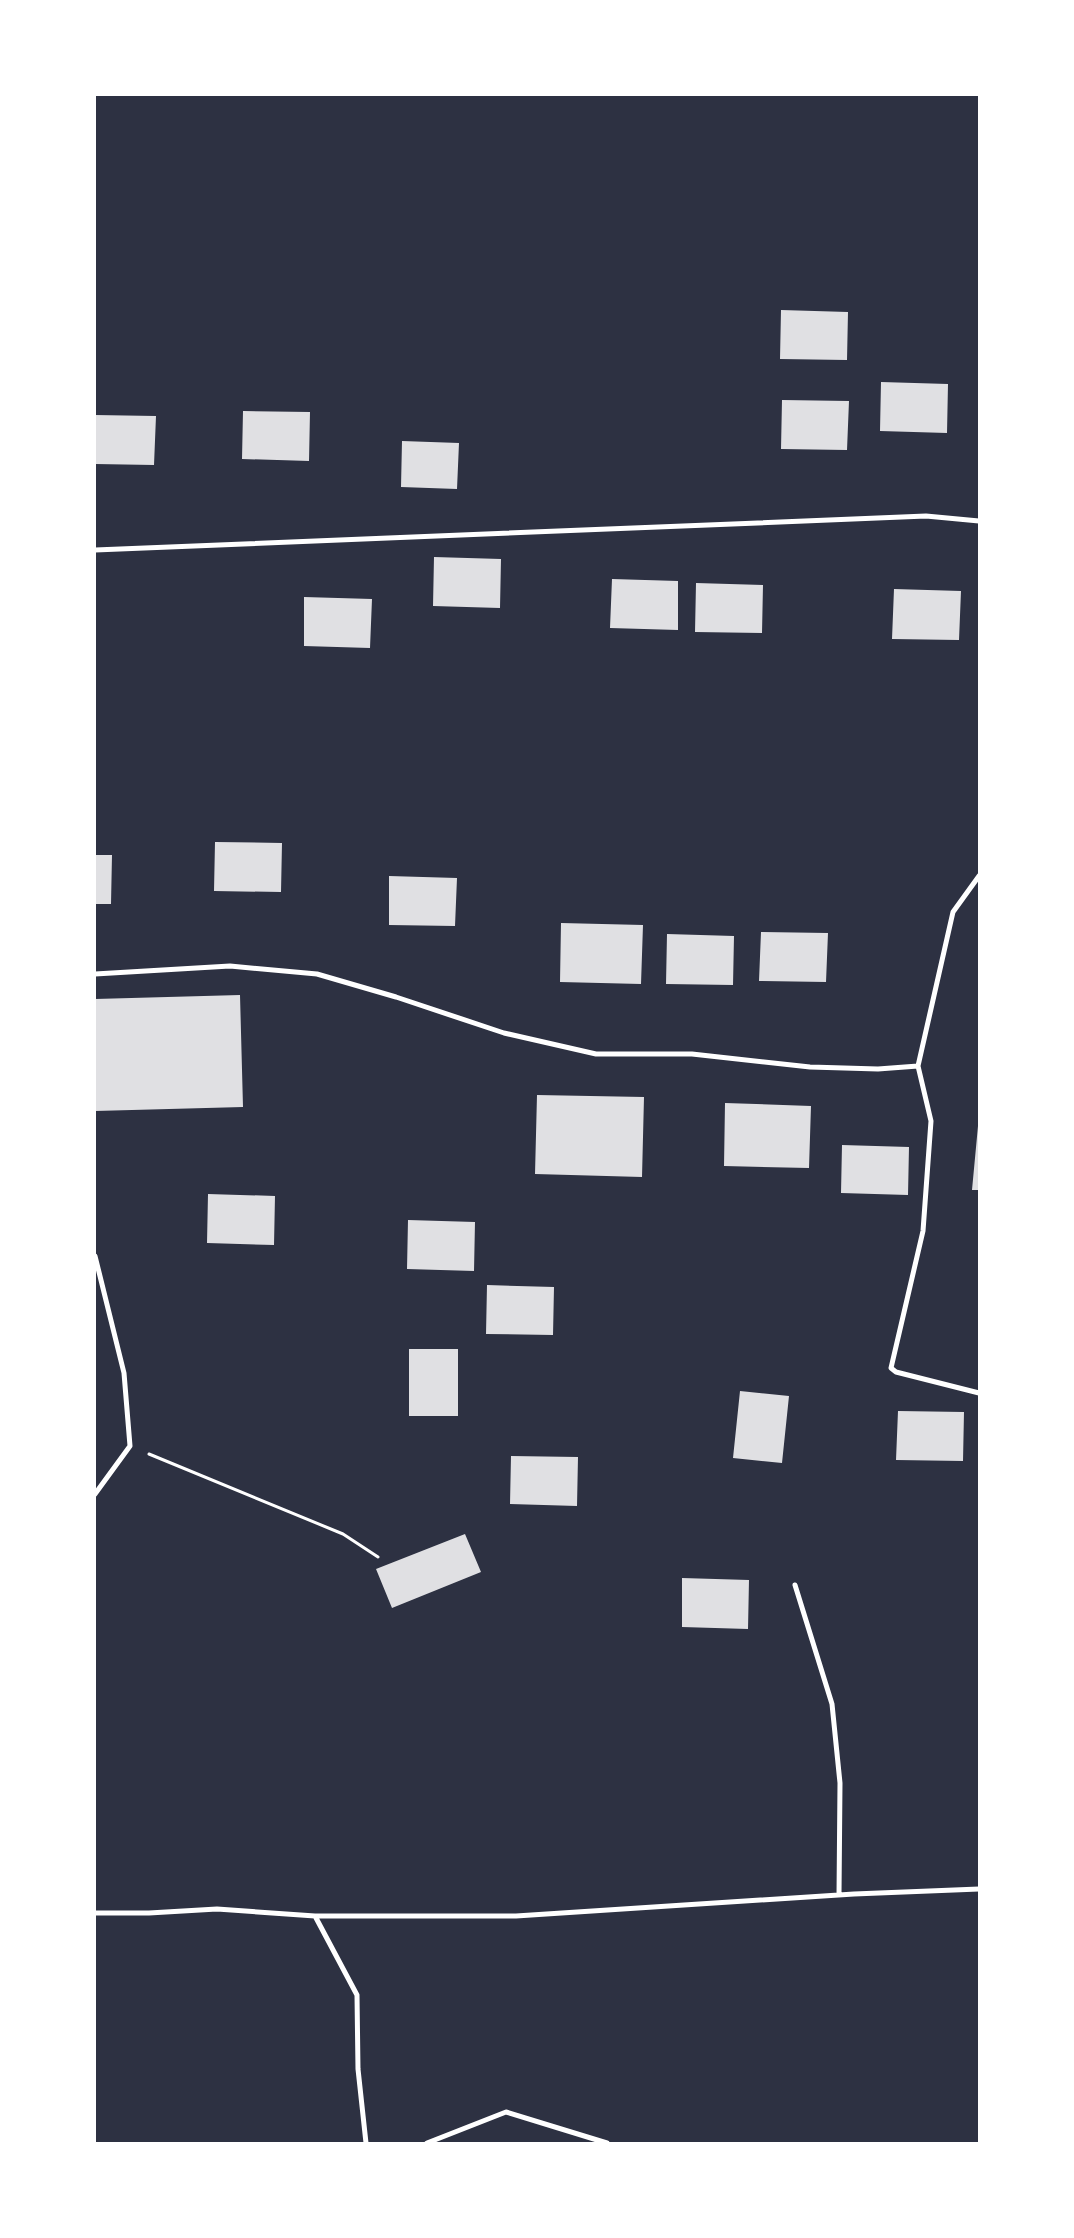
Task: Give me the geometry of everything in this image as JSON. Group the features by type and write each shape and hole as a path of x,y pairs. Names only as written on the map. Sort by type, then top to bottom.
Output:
{"street":[{"path":"95,550 926,516 979,521"},
{"path":"979,876 953,912 918,1066 931,1121 923,1231 891,1368 896,1372 979,1393"},
{"path":"95,974 230,966 318,974 396,997 504,1033 596,1054 692,1054 810,1067 878,1070 918,1066"},
{"path":"95,1256 124,1373 130,1446 95,1494"},
{"path":"796,1585 832,1704 840,1783 839,1895"},
{"path":"95,1913 149,1913 217,1909 315,1916 516,1916 839,1895 979,1889"},
{"path":"315,1916 357,1995 358,2069 366,2143"},
{"path":"427,2143 506,2112 607,2143"}],"path":[{"path":"130,1446 343,1534 378,1558"}],"building":[{"path":"781,310 848,312 847,360 780,359"},
{"path":"881,382 948,384 947,433 880,431"},
{"path":"782,400 849,401 847,450 781,449"},
{"path":"243,411 310,412 309,461 242,459"},
{"path":"95,415 156,416 154,465 95,464"},
{"path":"402,441 459,443 457,489 401,487"},
{"path":"434,557 501,559 500,608 433,606"},
{"path":"612,579 678,581 678,630 610,628"},
{"path":"696,583 763,585 762,633 695,632"},
{"path":"894,589 961,591 959,640 892,639"},
{"path":"304,597 372,599 370,648 304,646"},
{"path":"215,842 282,843 281,892 214,891"},
{"path":"95,855 112,855 111,904 95,904"},
{"path":"389,876 457,878 455,926 389,925"},
{"path":"561,923 643,925 641,984 560,982"},
{"path":"761,932 828,933 826,982 759,981"},
{"path":"667,934 734,936 733,985 666,984"},
{"path":"240,995 243,1107 95,1111 95,999"},
{"path":"537,1095 644,1097 642,1177 535,1174"},
{"path":"725,1103 811,1106 809,1168 724,1166"},
{"path":"978,1126 979,1190 972,1190"},
{"path":"842,1145 909,1147 908,1195 841,1193"},
{"path":"208,1194 275,1196 274,1245 207,1243"},
{"path":"408,1220 475,1222 474,1271 407,1269"},
{"path":"487,1285 554,1287 553,1335 486,1334"},
{"path":"409,1349 458,1349 458,1416 409,1416"},
{"path":"740,1391 789,1396 782,1463 733,1458"},
{"path":"898,1411 964,1412 963,1461 896,1460"},
{"path":"511,1456 578,1457 577,1506 510,1504"},
{"path":"465,1534 481,1572 392,1608 376,1569"},
{"path":"682,1578 749,1580 748,1629 682,1627"}]}
